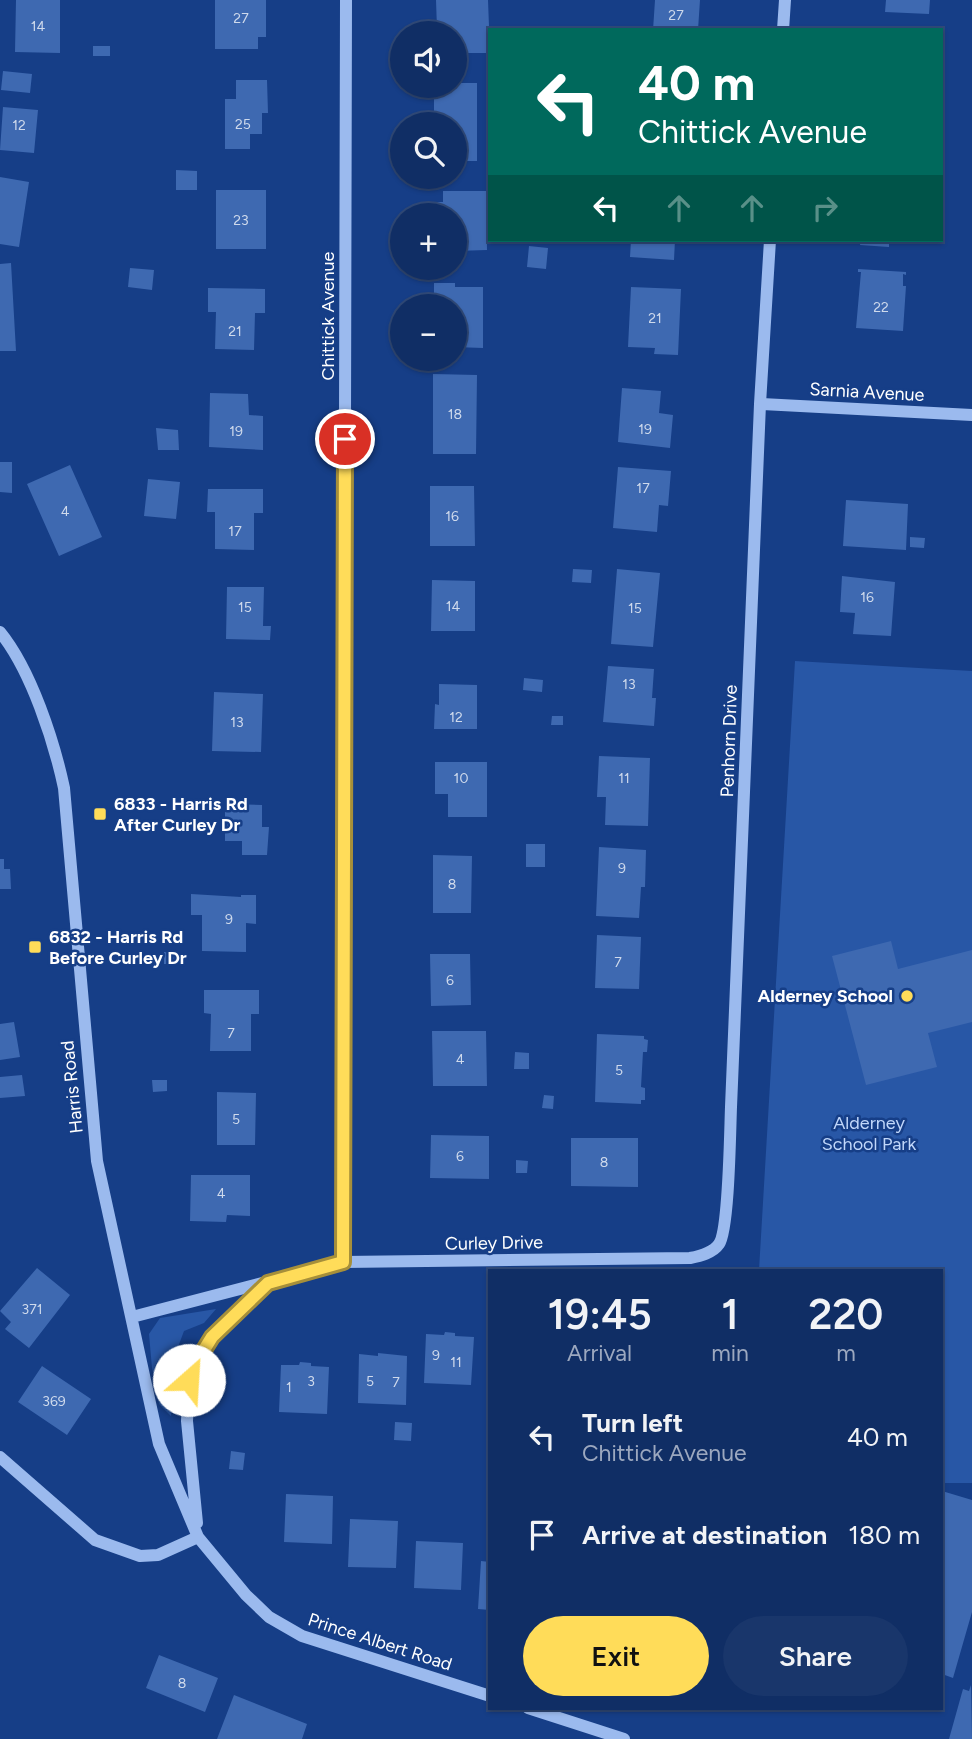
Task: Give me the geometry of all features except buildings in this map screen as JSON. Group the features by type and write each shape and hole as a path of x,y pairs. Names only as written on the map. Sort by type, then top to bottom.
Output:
{"street":[{"name":"Chittick Avenue","path":"343,1262 346,0"},
{"path":"783,28 785,0"},
{"name":"Penhorn Drive","path":"719,1244 725,1222 731,1107 760,404 770,242"},
{"name":"Sarnia Avenue","path":"760,404 972,415"},
{"name":"Harris Road","path":"0,632 28,681 55,748 64,788 97,1161 159,1444 198,1537"},
{"name":"Curley Drive","path":"132,1317 343,1262 690,1258 706,1254 719,1244"},
{"name":"Curley Drive","path":"198,1537 187,1421 189,1380 212,1337 268,1283"},
{"path":"0,1457 95,1540 140,1556 158,1556 198,1537"},
{"name":"Prince Albert Road","path":"198,1537 246,1595 269,1617 302,1636 488,1695"},
{"path":"534,1710 624,1739"}],"green space":[{"name":"Alderney School Park","path":"795,661 972,671 972,1483 943,1483 943,1269 759,1269"},
{"path":"216,1309 204,1323 184,1331 175,1355 171,1416 159,1404 149,1334 160,1318"}],"place":[{"name":"6833 - Harris Rd After Curley Dr","path":"100,814"},
{"name":"6832 - Harris Rd Before Curley Dr","path":"35,947"},
{"name":"Alderney School","path":"907,996"}],"route":[{"path":"189,1380 212,1337 268,1283 343,1262 345,439"}]}
